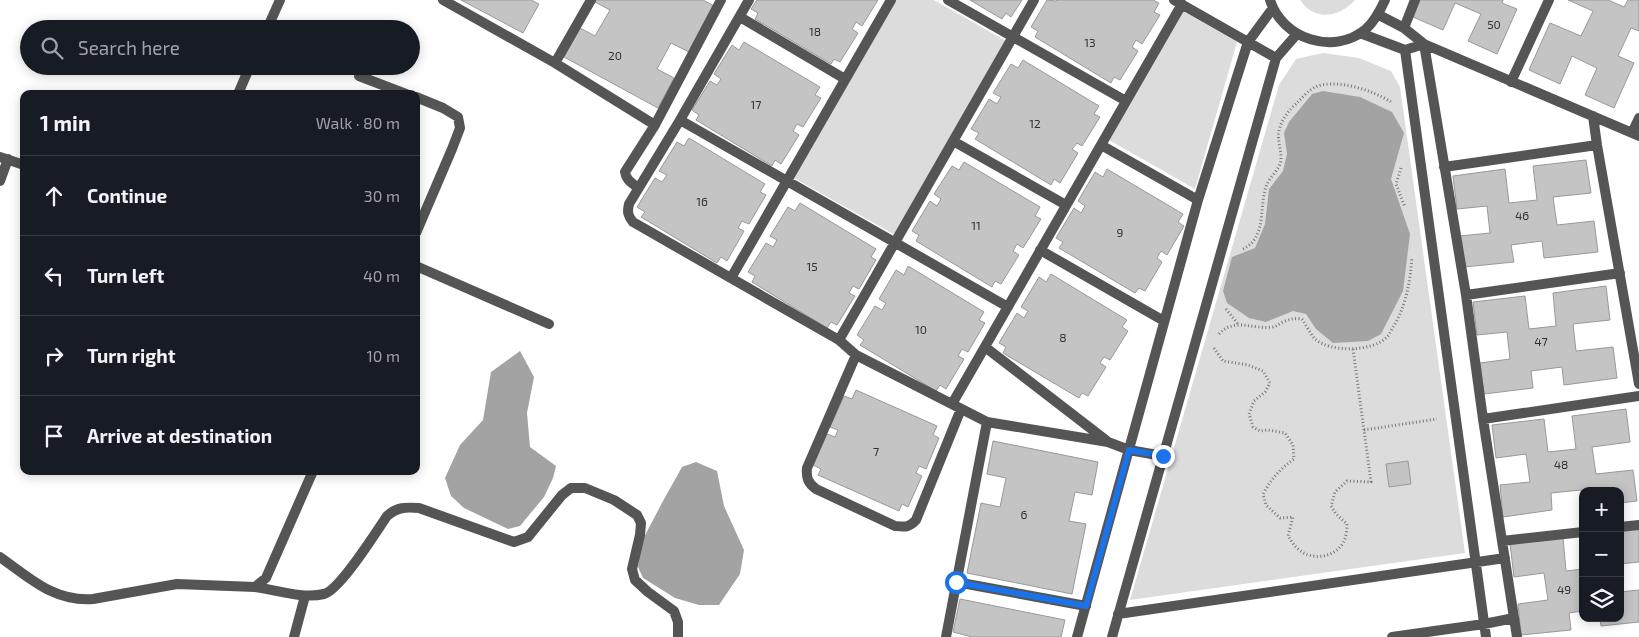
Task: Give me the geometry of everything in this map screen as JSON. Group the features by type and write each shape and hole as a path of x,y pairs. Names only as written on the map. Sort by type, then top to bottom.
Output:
{"street":[{"path":"271,20 280,0"},
{"path":"444,0 555,63 654,125"},
{"path":"555,63 591,0"},
{"path":"638,188 628,180 625,172 654,125 721,0"},
{"path":"749,0 629,204 629,217 634,222 839,340 856,355 987,422 1108,442 1129,450 1163,456"},
{"path":"731,278 891,0"},
{"path":"948,0 1126,101"},
{"path":"839,340 1034,0"},
{"path":"1077,637 1198,200 1248,42 1272,4 1283,23 1297,34 1314,41 1333,43 1351,38 1367,28 1379,15 1385,0"},
{"path":"1404,28 1415,0"},
{"path":"1512,82 1549,0"},
{"path":"856,355 807,468 806,478 816,489 895,526 911,526 916,520 957,407 985,347 1126,101 1178,2 1276,58"},
{"path":"1379,15 1404,28 1424,44 1636,135 1639,118"},
{"path":"740,17 845,79"},
{"path":"1360,33 1405,50 1424,44"},
{"path":"1112,637 1276,58 1297,34"},
{"path":"1424,44 1466,295 1517,637"},
{"path":"1405,50 1486,637"},
{"path":"240,90 246,75"},
{"path":"359,76 396,90"},
{"path":"420,99 458,116 460,128 420,223"},
{"path":"1593,116 1639,384"},
{"path":"680,120 1008,307"},
{"path":"953,141 1066,205"},
{"path":"1101,145 1198,200"},
{"path":"1444,167 1597,145"},
{"path":"0,181 4,158 20,164"},
{"path":"1040,250 1164,321"},
{"path":"420,268 549,324"},
{"path":"1466,295 1620,273"},
{"path":"985,347 1108,442"},
{"path":"1483,419 1639,396"},
{"path":"946,637 987,422"},
{"path":"255,586 266,578 311,475"},
{"path":"0,557 52,593 82,600 177,584 255,586 305,596 326,594 339,584 387,516 395,509 404,507 419,508 514,542 528,537 562,495 571,488 585,488 614,500 637,515 640,523 640,535 632,569 636,580 648,592 674,611 678,622 678,637"},
{"path":"1624,527 1639,525"},
{"path":"1502,541 1579,532"},
{"path":"1118,614 1504,558"},
{"path":"956,582 1086,606"},
{"path":"294,637 305,596"},
{"path":"1392,637 1514,618"}],"path":[{"path":"1238,252 1252,244 1256,236 1262,218 1268,182 1281,160 1278,132 1286,115 1305,95 1316,86 1339,84 1369,91 1391,101 1395,105"},
{"path":"1402,165 1396,184 1407,213"},
{"path":"1214,339 1223,330 1238,324 1274,328 1282,322 1295,318 1302,319 1314,338 1333,348 1353,349 1387,338 1402,311 1406,298 1412,254"},
{"path":"1224,304 1238,324"},
{"path":"1214,344 1214,349 1223,361 1248,365 1263,371 1270,383 1266,392 1254,401 1249,414 1253,427 1260,432 1268,430 1285,433 1292,445 1294,459 1270,480 1263,494 1266,505 1280,518 1293,517 1288,536 1297,549 1307,556 1318,557 1334,554 1344,542 1347,524 1330,506 1335,492 1347,481 1371,482 1353,349"},
{"path":"1364,430 1455,416"}],"shaded area":[{"path":"896,0 934,0 1006,41 895,235 794,178"},
{"path":"1300,0 1355,0 1342,10 1328,15 1313,12"},
{"path":"1183,11 1237,42 1195,189 1109,140"},
{"path":"1323,53 1359,58 1391,71 1400,87 1465,553 1130,600 1279,85 1296,59"},
{"path":"1323,91 1360,97 1392,112 1404,133 1391,179 1410,234 1403,291 1381,334 1368,341 1333,343 1316,329 1306,314 1293,311 1266,322 1249,318 1227,303 1223,291 1232,257 1255,248 1265,224 1269,189 1283,171 1287,154 1284,133 1289,122 1312,94"},
{"path":"520,351 534,377 527,413 530,447 556,466 553,478 544,497 520,526 508,529 464,508 451,496 445,478 460,445 483,420 491,372"},
{"path":"696,462 717,471 724,506 744,550 740,574 719,605 699,605 675,598 643,578 638,567 641,543 663,501 682,467"}],"building":[{"path":"461,0 531,0 539,4 523,33"},
{"path":"596,0 703,0 714,6 689,52 671,43 657,69 674,78 658,108 564,57 580,28 595,36 610,10 595,2"},
{"path":"757,0 878,0 862,26 856,22 852,29 858,33 840,62 834,59 831,64 755,19 758,13 751,9"},
{"path":"970,0 1022,0 1011,17 1006,13 1002,19"},
{"path":"1047,0 1153,0 1159,3 1154,12 1160,15 1142,44 1136,40 1132,47 1138,51 1120,80 1114,77 1111,83 1035,37 1038,31 1031,27"},
{"path":"1420,0 1503,0 1502,3 1517,9 1497,54 1468,41 1481,14 1455,3 1443,30 1413,17"},
{"path":"1568,0 1608,0 1624,7 1628,0 1639,0 1639,31 1631,28 1618,56 1634,63 1614,108 1585,95 1597,68 1572,56 1560,84 1529,70 1550,23 1581,36 1593,11"},
{"path":"744,42 820,87 815,95 821,98 803,127 797,124 793,131 799,135 781,164 775,160 772,166 696,120 699,115 692,110 710,81 717,85 721,79 714,74 732,45 739,50"},
{"path":"1023,60 1099,106 1094,114 1100,117 1082,146 1077,143 1072,149 1078,153 1060,183 1054,179 1051,185 975,139 979,133 971,129 989,99 997,104 1001,97 993,93 1011,64 1018,68"},
{"path":"689,138 765,184 760,192 766,195 749,224 742,221 738,228 744,231 727,261 721,257 717,263 641,217 645,212 637,207 655,178 662,182 667,175 659,171 677,142 684,146"},
{"path":"1586,160 1591,193 1553,197 1557,225 1594,221 1598,252 1544,258 1542,241 1511,245 1514,262 1464,267 1460,236 1490,233 1487,206 1457,209 1453,176 1505,169 1509,203 1537,200 1533,166"},
{"path":"964,162 1040,207 1035,216 1041,219 1023,248 1017,244 1013,251 1019,255 1001,284 995,281 992,287 916,241 919,235 912,231 930,201 937,206 941,199 934,194 952,166 959,170"},
{"path":"1107,169 1183,214 1178,222 1184,226 1167,255 1161,251 1157,258 1162,262 1145,291 1139,288 1135,293 1059,248 1063,242 1056,238 1074,208 1081,213 1085,206 1078,201 1095,172 1103,177"},
{"path":"800,203 876,249 871,257 876,260 859,289 853,286 849,293 855,296 837,325 831,322 827,328 752,282 755,276 748,272 766,243 773,247 777,240 770,236 788,207 795,211"},
{"path":"908,266 984,312 979,320 985,323 968,352 962,349 958,356 964,359 946,389 940,385 936,391 860,345 864,340 857,335 875,306 882,310 886,303 879,299 896,270 904,275"},
{"path":"1051,274 1127,320 1122,327 1128,331 1110,360 1104,357 1100,363 1106,367 1088,396 1082,393 1079,398 1003,353 1006,347 999,343 1017,313 1024,318 1028,311 1021,307 1039,277 1046,282"},
{"path":"1606,286 1610,320 1573,324 1576,351 1613,347 1617,378 1564,385 1562,367 1531,371 1533,388 1484,394 1480,363 1510,359 1507,332 1477,335 1473,302 1525,296 1529,329 1556,326 1553,293"},
{"path":"856,390 937,426 933,435 939,438 926,469 919,466 916,473 922,476 908,507 902,504 899,511 818,475 821,469 813,465 827,434 835,437 838,430 830,427 844,396 852,399"},
{"path":"1626,409 1630,442 1592,447 1596,474 1633,470 1637,501 1624,503 1624,487 1579,487 1579,490 1551,493 1552,510 1503,517 1500,485 1530,482 1526,454 1496,458 1492,425 1544,419 1548,452 1576,449 1572,416"},
{"path":"993,441 1098,462 1092,495 1075,492 1069,521 1086,524 1072,594 967,573 981,503 1000,507 1006,478 987,474"},
{"path":"1408,461 1411,484 1389,487 1386,464"},
{"path":"1639,529 1639,562 1624,564 1624,531"},
{"path":"1563,537 1566,571 1579,569 1579,612 1569,613 1571,630 1521,635 1518,604 1548,600 1544,573 1514,577 1510,544"},
{"path":"1639,590 1639,622 1601,626 1600,622 1624,622 1624,592"},
{"path":"960,599 1065,620 1061,637 972,637 953,632"}],"route":[{"path":"956,582 1086,606 1129,450 1163,456"}]}
